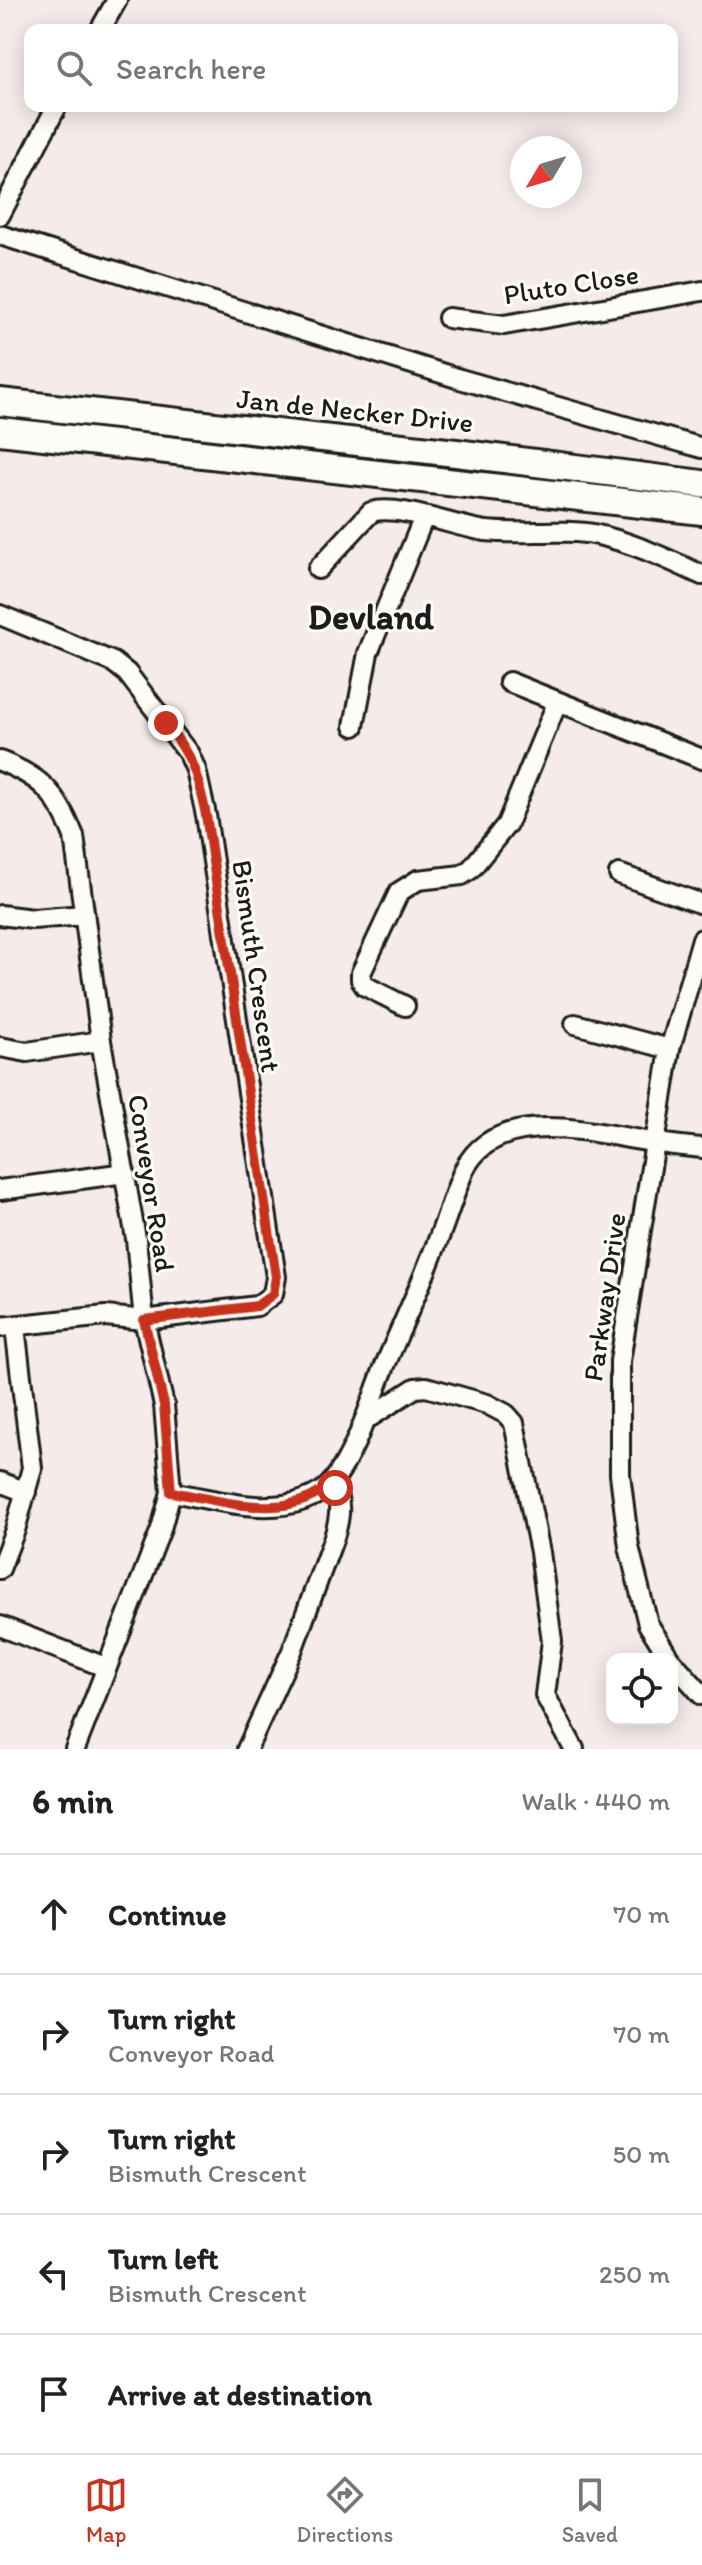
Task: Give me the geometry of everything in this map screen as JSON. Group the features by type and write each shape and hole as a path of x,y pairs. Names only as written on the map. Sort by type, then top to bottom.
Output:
{"main road":[{"name":"Jan de Necker Drive","path":"0,402 702,484"},
{"path":"0,431 702,511"}],"street":[{"path":"103,24 117,0"},
{"path":"0,215 54,112"},
{"path":"0,235 460,379 702,448"},
{"name":"Pluto Close","path":"448,318 504,325 702,291"},
{"path":"318,569 371,512 380,510 485,531 597,535 649,551 702,575"},
{"path":"354,726 368,653 424,517"},
{"name":"Bismuth Crescent","path":"0,615 113,662 127,673 189,754 201,792 273,1250 276,1287 273,1294 257,1306 144,1320"},
{"path":"509,682 702,759"},
{"path":"405,1006 365,986 361,980 361,973 399,892 418,880 462,875 471,869 507,824 557,703"},
{"name":"Conveyor Road","path":"0,761 33,775 63,810 74,836 101,1041 136,1239 144,1320 164,1405 171,1492 161,1529 75,1749"},
{"path":"619,874 702,904"},
{"path":"0,915 33,919 84,915"},
{"name":"Parkway Drive","path":"667,1653 648,1624 629,1547 620,1474 620,1361 670,1049 702,939"},
{"path":"575,1024 670,1049"},
{"path":"0,1047 27,1052 101,1041"},
{"path":"171,1492 259,1506 280,1505 306,1500 331,1483 348,1457 364,1421 469,1160 495,1139 541,1127 565,1128 702,1148"},
{"path":"0,1190 125,1173"},
{"path":"0,1569 32,1468 31,1447 8,1327 106,1316 144,1320"},
{"path":"364,1421 408,1392 426,1387 487,1404 506,1414 514,1423 540,1552 552,1641 545,1695 574,1749"},
{"path":"0,1482 26,1492"},
{"path":"247,1749 292,1651 334,1537 339,1508 331,1483"},
{"path":"0,1626 105,1667"},
{"name":"Parkway Drive","path":"678,1668 702,1695"}],"district":[{"name":"Devland","path":"371,616"}],"route":[{"path":"166,723 189,754 196,770 206,815 276,1277 273,1294 257,1306 144,1320 164,1405 171,1492 259,1506 306,1500 331,1483 335,1488"}]}
